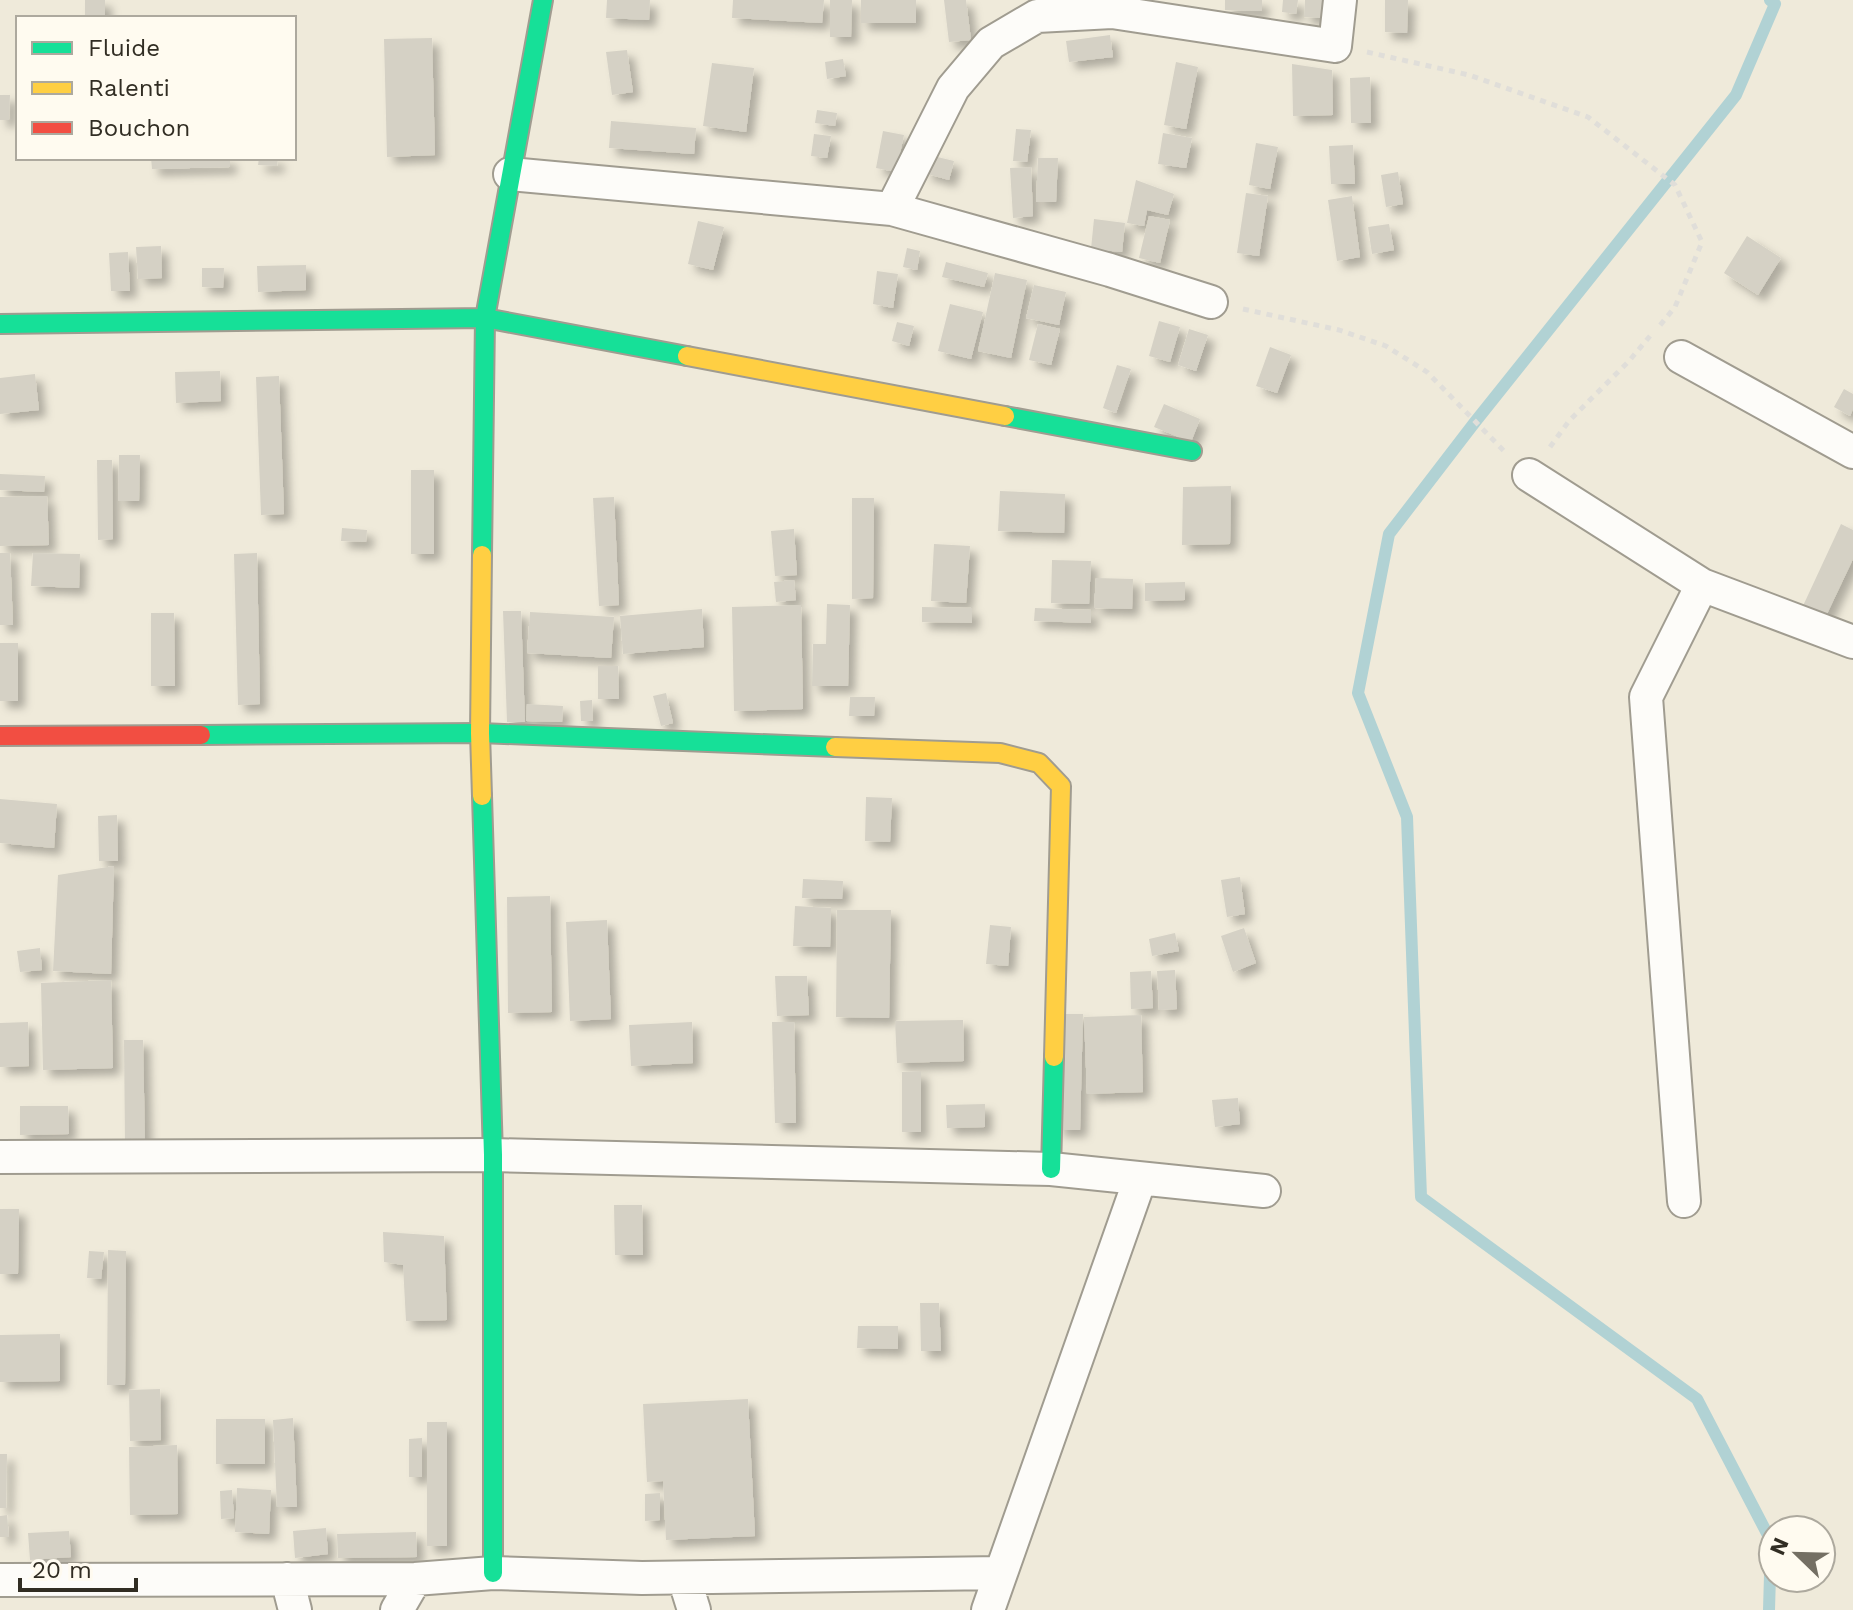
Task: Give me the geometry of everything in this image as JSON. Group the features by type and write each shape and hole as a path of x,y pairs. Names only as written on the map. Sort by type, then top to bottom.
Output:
{"street":[{"path":"493,1573 493,1155 480,733 485,318 543,0"},
{"path":"892,209 953,88 991,43 1037,16 1112,12 1335,46 1340,0"},
{"path":"510,174 892,209 1110,270 1211,302"},
{"path":"0,324 485,318 1192,451"},
{"path":"1681,357 1853,452"},
{"path":"1529,475 1702,585 1853,642"},
{"path":"1684,1201 1646,697 1702,585"},
{"path":"0,736 480,733 1000,753 1039,763 1061,786 1051,1169"},
{"path":"0,1157 493,1155 1051,1169 1264,1191"},
{"path":"988,1610 1140,1179"},
{"path":"0,1580 291,1595 415,1579 493,1573 684,1578 1001,1573"},
{"path":"684,1578 694,1610"},
{"path":"397,1610 415,1579"}],"path":[{"path":"1211,302 1339,330 1386,346 1427,372 1529,475 1569,421 1629,361 1675,307 1702,242 1675,185 1588,117 1469,75 1335,46"}],"building":[{"path":"85,0 105,0 105,16 85,16"},
{"path":"607,0 650,0 649,20 606,18"},
{"path":"733,0 824,0 822,23 732,18"},
{"path":"830,0 852,0 851,37 830,37"},
{"path":"861,0 916,0 916,23 861,23"},
{"path":"944,0 966,0 971,40 949,42"},
{"path":"1225,0 1262,0 1262,11 1225,10"},
{"path":"1283,0 1298,0 1296,14 1282,12"},
{"path":"1305,0 1323,0 1321,18 1304,17"},
{"path":"1385,0 1408,0 1407,33 1385,32"},
{"path":"1110,35 1113,57 1069,62 1066,41"},
{"path":"432,38 435,155 387,157 384,39"},
{"path":"627,50 633,92 612,95 606,52"},
{"path":"843,59 846,76 827,79 825,62"},
{"path":"1176,62 1198,67 1186,129 1164,125"},
{"path":"712,63 754,68 746,132 703,126"},
{"path":"1292,64 1332,70 1333,115 1293,116"},
{"path":"1370,77 1371,123 1351,123 1350,78"},
{"path":"0,95 10,95 9,120 0,120"},
{"path":"817,110 837,113 835,126 815,123"},
{"path":"611,121 696,128 694,154 609,148"},
{"path":"1016,129 1031,130 1027,162 1013,161"},
{"path":"883,131 904,135 896,172 876,168"},
{"path":"1163,133 1192,138 1186,168 1158,164"},
{"path":"814,134 831,136 827,158 811,156"},
{"path":"1256,143 1278,147 1270,189 1249,185"},
{"path":"1353,145 1355,184 1331,184 1329,146"},
{"path":"929,155 954,161 949,180 924,173"},
{"path":"1038,158 1058,158 1056,202 1036,202"},
{"path":"151,160 230,160 230,167 152,169"},
{"path":"259,160 278,160 277,166 258,165"},
{"path":"1031,167 1033,216 1013,218 1010,168"},
{"path":"1398,172 1403,204 1386,207 1381,175"},
{"path":"1136,180 1174,194 1168,215 1147,210 1144,226 1127,223"},
{"path":"1246,193 1268,196 1259,256 1237,253"},
{"path":"1352,196 1360,257 1337,261 1328,200"},
{"path":"1149,216 1170,220 1160,263 1139,258"},
{"path":"1094,219 1125,223 1122,252 1091,249"},
{"path":"698,221 724,227 713,270 688,264"},
{"path":"1389,224 1394,250 1372,254 1368,227"},
{"path":"1747,236 1781,258 1758,295 1724,273"},
{"path":"161,246 162,278 138,279 136,247"},
{"path":"907,248 920,251 917,270 903,267"},
{"path":"128,252 130,291 111,291 109,253"},
{"path":"946,262 988,273 984,287 942,277"},
{"path":"306,265 306,290 258,292 257,266"},
{"path":"202,268 224,268 223,288 202,287"},
{"path":"877,271 898,274 893,308 873,304"},
{"path":"995,273 1027,280 1011,358 978,351"},
{"path":"1034,285 1066,292 1059,325 1026,318"},
{"path":"950,304 983,312 971,359 938,351"},
{"path":"1159,321 1180,327 1170,362 1149,356"},
{"path":"897,322 914,326 909,346 892,341"},
{"path":"1038,324 1060,329 1051,365 1029,360"},
{"path":"1189,329 1208,335 1196,371 1178,365"},
{"path":"1270,347 1291,355 1277,393 1256,386"},
{"path":"1117,365 1131,369 1116,413 1103,408"},
{"path":"220,371 221,401 176,403 175,372"},
{"path":"35,374 39,410 0,414 0,378"},
{"path":"279,376 284,514 261,515 256,377"},
{"path":"1844,389 1853,394 1850,416 1834,407"},
{"path":"1164,404 1200,419 1191,442 1154,427"},
{"path":"119,455 140,455 139,501 118,501"},
{"path":"97,460 112,460 113,539 98,540"},
{"path":"411,470 434,470 434,554 411,554"},
{"path":"0,474 45,476 44,492 0,490"},
{"path":"1231,486 1230,544 1182,545 1183,487"},
{"path":"1000,491 1065,494 1064,533 998,531"},
{"path":"47,496 49,545 0,546 0,497"},
{"path":"614,497 619,605 599,606 593,498"},
{"path":"852,498 874,498 873,598 852,599"},
{"path":"1841,524 1853,530 1853,559 1825,618 1802,608"},
{"path":"342,528 367,530 366,542 341,541"},
{"path":"794,529 797,575 775,576 771,531"},
{"path":"934,544 970,546 966,603 931,601"},
{"path":"0,553 10,553 13,625 0,625"},
{"path":"33,553 80,554 79,588 31,586"},
{"path":"257,553 260,704 238,705 234,554"},
{"path":"1052,560 1091,561 1089,604 1051,603"},
{"path":"1096,578 1133,579 1132,609 1094,608"},
{"path":"794,580 796,600 776,602 774,582"},
{"path":"1185,582 1185,600 1145,601 1145,583"},
{"path":"827,604 850,605 848,686 812,686 813,644 826,644"},
{"path":"801,605 803,709 734,711 732,607"},
{"path":"922,607 972,608 972,623 922,622"},
{"path":"1035,608 1091,610 1091,623 1034,621"},
{"path":"702,609 704,647 623,654 620,616"},
{"path":"503,611 521,611 525,722 507,722"},
{"path":"530,612 614,617 611,658 527,653"},
{"path":"151,613 174,613 175,686 151,686"},
{"path":"0,643 18,643 18,701 0,701"},
{"path":"598,666 618,666 619,699 598,699"},
{"path":"666,693 673,723 661,726 653,696"},
{"path":"850,697 875,697 874,716 849,716"},
{"path":"592,700 593,721 581,721 580,701"},
{"path":"527,704 563,706 562,722 526,721"},
{"path":"866,797 892,798 890,842 865,841"},
{"path":"0,799 57,804 54,848 0,843"},
{"path":"117,815 118,861 99,861 98,816"},
{"path":"114,866 111,974 53,971 58,875"},
{"path":"1240,877 1245,914 1227,917 1221,880"},
{"path":"803,879 843,881 842,899 802,898"},
{"path":"550,896 552,1012 508,1013 507,897"},
{"path":"795,906 831,908 830,947 793,946"},
{"path":"837,910 891,910 889,1018 836,1017"},
{"path":"607,920 611,1019 570,1021 566,922"},
{"path":"990,925 1011,927 1008,966 986,964"},
{"path":"1244,928 1256,963 1233,972 1221,936"},
{"path":"1175,933 1179,951 1152,956 1149,939"},
{"path":"40,948 42,970 20,972 17,951"},
{"path":"1175,970 1177,1009 1159,1010 1157,971"},
{"path":"1151,971 1153,1008 1131,1009 1130,972"},
{"path":"775,976 807,976 809,1015 777,1016"},
{"path":"111,980 113,1068 43,1070 41,983"},
{"path":"1059,1014 1083,1014 1080,1130 1057,1130"},
{"path":"1141,1015 1143,1092 1087,1094 1084,1017"},
{"path":"963,1020 964,1061 897,1063 895,1021"},
{"path":"28,1022 29,1066 0,1067 0,1023"},
{"path":"692,1022 693,1063 631,1066 629,1025"},
{"path":"772,1022 794,1022 796,1123 775,1123"},
{"path":"124,1040 143,1040 145,1144 125,1144"},
{"path":"921,1071 921,1132 902,1132 902,1072"},
{"path":"1238,1098 1240,1124 1215,1127 1212,1100"},
{"path":"985,1104 985,1127 947,1128 946,1105"},
{"path":"20,1106 68,1106 69,1134 20,1135"},
{"path":"614,1205 642,1205 643,1255 615,1255"},
{"path":"0,1209 19,1209 18,1274 0,1274"},
{"path":"383,1232 444,1236 447,1320 406,1321 403,1265 384,1262"},
{"path":"108,1250 126,1251 125,1385 107,1385"},
{"path":"89,1251 104,1252 101,1279 87,1278"},
{"path":"920,1303 939,1303 941,1351 921,1351"},
{"path":"858,1326 898,1326 898,1349 857,1348"},
{"path":"60,1334 60,1381 0,1382 0,1335"},
{"path":"160,1389 161,1440 130,1441 129,1390"},
{"path":"748,1399 755,1536 666,1540 663,1481 647,1482 643,1404"},
{"path":"293,1418 297,1507 277,1507 273,1420"},
{"path":"216,1419 265,1419 265,1464 216,1464"},
{"path":"427,1422 447,1422 447,1546 427,1546"},
{"path":"422,1438 422,1477 409,1477 409,1439"},
{"path":"177,1445 178,1514 130,1515 129,1447"},
{"path":"0,1454 7,1454 6,1508 0,1508"},
{"path":"237,1488 271,1490 269,1534 235,1532"},
{"path":"232,1490 234,1518 221,1519 220,1491"},
{"path":"660,1493 660,1520 645,1521 645,1494"},
{"path":"7,1515 9,1537 0,1537 0,1516"},
{"path":"326,1528 328,1554 295,1558 293,1531"},
{"path":"69,1531 71,1557 30,1560 28,1533"},
{"path":"416,1532 417,1557 338,1558 337,1534"}],"waterway":[{"path":"1769,1610 1771,1541 1697,1399 1421,1197 1407,817 1358,693 1389,534 1736,95 1775,4 1770,0"}],"traffic: fast":[{"path":"482,555 485,318 543,0"},
{"path":"0,324 485,318 687,356"},
{"path":"1005,416 1192,451"},
{"path":"201,735 480,733 835,747"},
{"path":"482,796 493,1155 493,1573"},
{"path":"1051,1169 1054,1057"}],"traffic: slow":[{"path":"687,356 1005,416"},
{"path":"482,555 482,796"},
{"path":"835,747 1000,753 1039,763 1061,786 1054,1057"}],"traffic: jam":[{"path":"0,736 201,735"}]}
